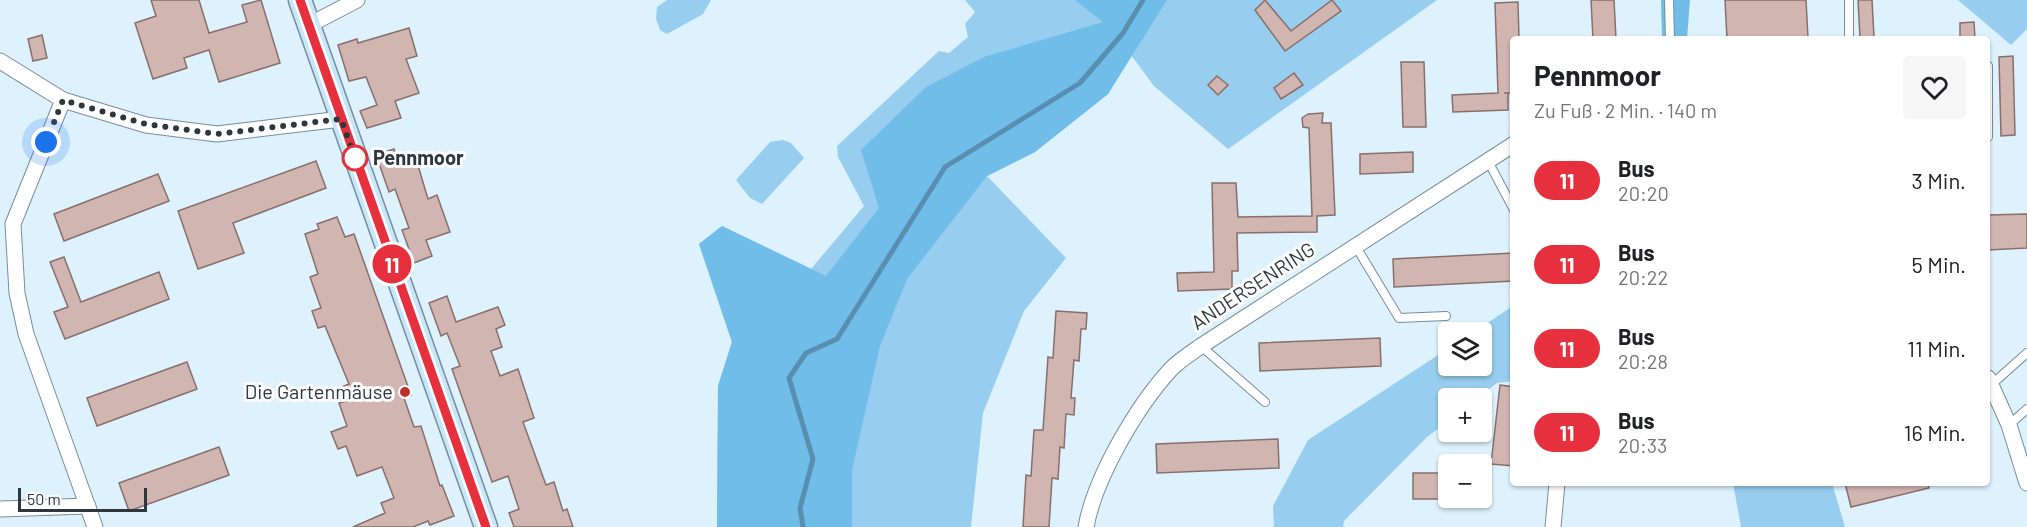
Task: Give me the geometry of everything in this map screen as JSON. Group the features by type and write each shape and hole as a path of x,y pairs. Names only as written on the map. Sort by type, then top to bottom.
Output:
{"main road":[{"path":"300,0 486,527"}],"street":[{"path":"309,25 357,0"},
{"path":"0,61 63,100 146,124 217,134 341,119"},
{"path":"63,100 7,225 17,293 26,334 95,527"},
{"name":"ANDERSENRING","path":"1086,527 1089,508 1128,427 1172,368 1201,346 1355,245 1510,146"},
{"path":"1990,384 2009,425 2027,483"},
{"path":"1553,527 1557,486"},
{"path":"0,509 88,506"}],"lane":[{"path":"1669,0 1670,36"},
{"path":"1849,0 1850,36"},
{"path":"1488,160 1510,202"},
{"path":"1355,245 1399,318 1446,316"},
{"path":"1201,346 1265,402"},
{"path":"1990,381 2027,353"},
{"path":"2009,425 2027,409"}],"shaded area":[{"path":"667,0 711,0 703,14 667,34 660,30 656,19 657,7"},
{"path":"965,0 1437,0 1228,149 1154,86 1131,55 1108,94 1035,152 987,176 1066,258 1024,311 983,413 971,527 717,527 718,386 732,342 699,244 722,226 811,269 864,206 838,157 837,146 939,51 949,53 968,37 965,24 975,12"},
{"path":"1075,0 1167,0 1108,94 1035,152 987,176 907,279 880,346 852,470 852,527 717,527 718,386 732,342 699,244 722,226 826,276 879,208 861,150 926,87 984,57 1103,22"},
{"path":"1661,0 1690,0 1687,36 1662,36"},
{"path":"1958,0 2027,0 2027,29 2011,45"},
{"path":"783,140 791,143 804,158 762,204 750,198 736,180 770,142"},
{"path":"1510,308 1510,381 1497,383 1490,388 1438,388 1438,429 1344,521 1343,527 1274,527 1273,506 1308,440 1438,355 1438,376 1492,376 1492,322 1489,322"},
{"path":"1734,486 1833,486 1845,527 1741,527"}],"building":[{"path":"151,0 199,0 209,33 247,22 242,5 261,0 280,63 219,82 209,50 184,58 187,68 153,79 135,23 156,16"},
{"path":"1265,0 1291,31 1332,0 1341,11 1285,51 1255,10"},
{"path":"1591,0 1614,0 1616,36 1593,36"},
{"path":"1725,0 1806,0 1808,36 1727,36"},
{"path":"1858,0 1872,0 1874,36 1860,36"},
{"path":"1518,2 1519,36 1510,36 1510,93 1508,93 1508,110 1453,112 1452,95 1498,93 1495,3"},
{"path":"1974,22 1975,36 1960,36 1960,23"},
{"path":"409,28 417,56 406,59 419,93 395,101 401,118 367,128 360,111 377,105 366,77 349,81 338,45 357,39 358,43"},
{"path":"42,35 47,58 33,61 28,39"},
{"path":"2013,56 2015,135 2001,136 1999,57"},
{"path":"1401,62 1424,62 1426,127 1403,127"},
{"path":"1294,73 1303,85 1281,99 1274,88"},
{"path":"1217,76 1228,85 1218,95 1208,85"},
{"path":"1323,113 1322,123 1331,123 1335,215 1317,216 1317,232 1237,233 1238,271 1232,271 1232,289 1178,291 1177,273 1214,272 1212,183 1236,183 1238,217 1312,216 1309,128 1303,127 1302,118 1308,114"},
{"path":"394,149 397,158 414,152 428,199 437,195 450,232 426,240 432,256 414,263 402,230 409,228 395,189 389,192 376,155"},
{"path":"1413,152 1413,172 1360,174 1360,154"},
{"path":"316,161 326,188 233,223 244,253 198,269 178,211"},
{"path":"158,174 169,201 64,241 54,214"},
{"path":"2027,214 2027,248 1990,250 1990,215"},
{"path":"337,217 345,237 354,234 411,395 404,398 414,427 421,426 440,486 442,485 454,516 430,525 428,521 413,527 353,527 385,513 381,503 394,498 382,467 357,476 346,446 338,449 331,432 347,426 339,403 347,401 342,387 349,384 325,326 318,328 312,311 321,308 310,277 318,274 305,234 319,229 317,224"},
{"path":"1510,253 1510,281 1394,287 1393,259"},
{"path":"64,257 81,302 159,272 169,299 65,339 54,312 68,307 50,262"},
{"path":"447,296 456,322 498,307 505,325 496,329 502,347 491,351 500,376 518,369 534,418 523,422 546,485 554,482 563,511 567,509 573,527 514,527 509,513 519,509 508,476 492,482 452,369 460,366 447,333 441,336 429,303"},
{"path":"1056,311 1087,313 1086,329 1081,329 1079,361 1074,360 1071,398 1075,398 1074,415 1066,414 1064,448 1060,447 1058,479 1052,478 1049,527 1023,527 1026,475 1031,476 1034,430 1043,430 1048,357 1053,358"},
{"path":"1380,338 1381,366 1260,371 1259,343"},
{"path":"187,362 197,389 97,426 87,398"},
{"path":"1500,385 1510,386 1510,466 1492,464"},
{"path":"1278,439 1279,468 1157,473 1156,444"},
{"path":"219,447 229,475 129,511 119,483"},
{"path":"1413,473 1438,473 1438,499 1413,499"},
{"path":"1846,486 1929,486 1929,488 1851,507"}],"waterway":[{"path":"803,527 800,508 813,459 789,378 806,353 837,339 945,167 1080,83 1123,33 1143,0"}],"bus line":[{"name":"11","path":"300,0 486,527"}],"place":[{"name":"Pennmoor","path":"355,158"},
{"name":"Die Gartenmäuse","path":"405,392"}],"route":[{"path":"46,142 63,100 146,124 217,134 341,119 355,160 355,158"}]}
